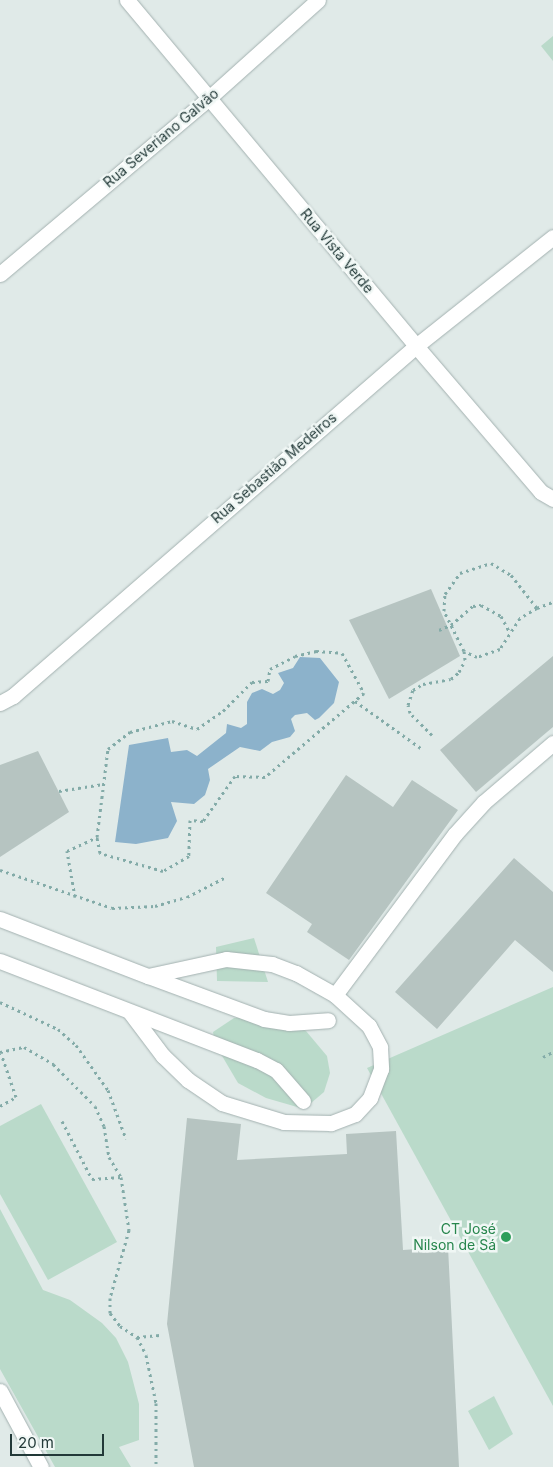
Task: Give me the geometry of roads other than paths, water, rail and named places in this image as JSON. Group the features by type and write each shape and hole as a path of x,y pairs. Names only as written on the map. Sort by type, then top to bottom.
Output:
{"street":[{"name":"Rua Vista Verde","path":"127,0 210,97 416,346 541,492 552,499"},
{"name":"Rua Severiano Galvão","path":"0,274 210,97 318,0"},
{"name":"Rua Sebastião Medeiros","path":"0,703 14,696 416,346 553,237"},
{"path":"335,995 455,834 484,802 553,743"},
{"path":"0,919 264,1019 289,1023 328,1020"},
{"path":"129,1011 175,1069 222,1103 284,1122 331,1123 356,1114 370,1098 381,1069 380,1047 369,1026 335,995 296,973 250,960 226,959 148,976"},
{"path":"0,961 257,1060 276,1070 303,1101"},
{"path":"0,1391 41,1467"}],"water":[{"path":"300,657 320,658 339,682 334,703 319,718 315,720 307,713 295,715 291,719 295,731 290,737 272,742 260,751 240,747 208,769 210,780 205,795 194,804 171,802 177,821 168,838 136,844 115,842 129,745 168,738 171,752 187,750 197,756 226,733 227,724 241,728 247,724 247,702 252,693 262,689 273,694 280,690 284,683 278,673 293,668"}],"place":[{"name":"CT José Nilson de Sá","path":"506,1237"}]}
